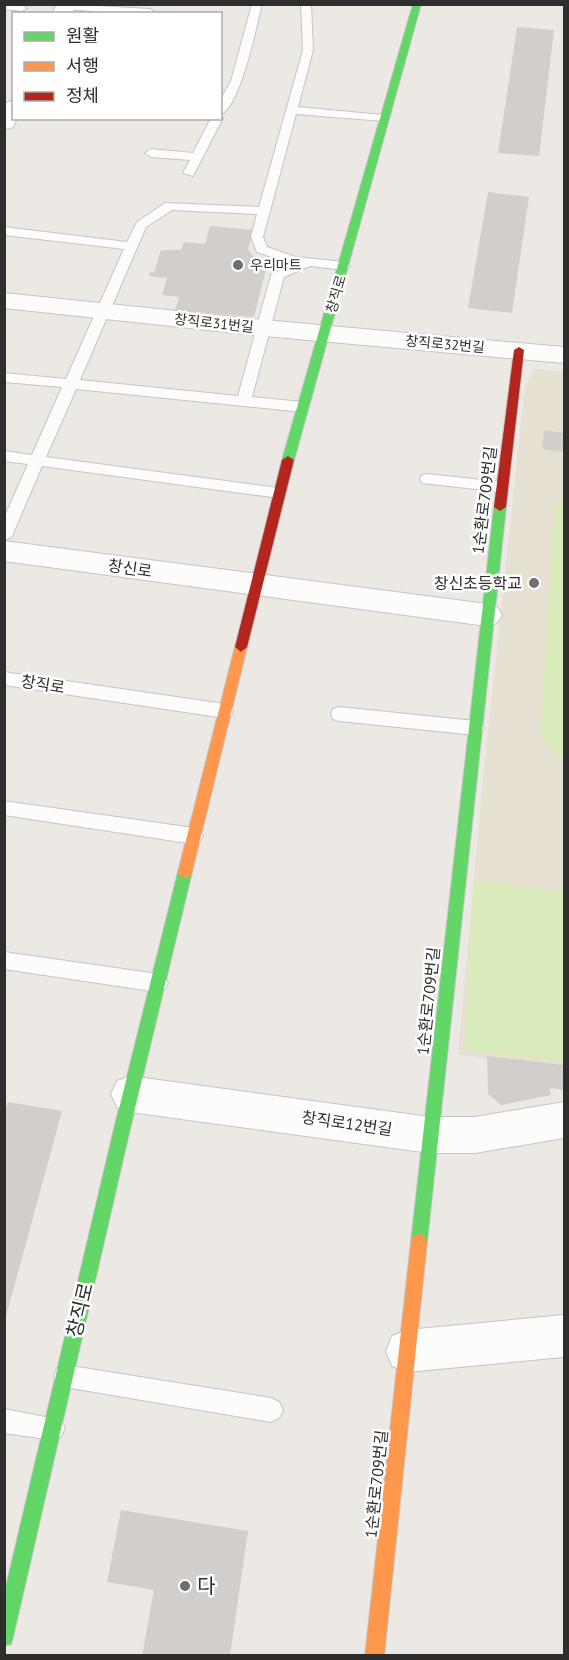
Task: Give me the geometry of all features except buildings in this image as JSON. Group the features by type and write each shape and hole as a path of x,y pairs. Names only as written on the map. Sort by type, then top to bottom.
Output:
{"street":[{"name":"창직로","path":"4,1636 130,1094 279,493 344,267 383,117 417,4"},
{"name":"창직로31번길","path":"4,300 102,312 325,333"},
{"name":"창직로32번길","path":"325,333 564,355"},
{"name":"1순환로709번길","path":"374,1656 487,615 519,350"},
{"name":"창신로","path":"4,551 256,585"},
{"path":"256,585 487,615"},
{"name":"창직로12번길","path":"130,1094 430,1135 475,1135 564,1120"},
{"path":"407,1351 564,1336"}],"lane":[{"path":"222,110 237,81 257,4"},
{"path":"306,4 308,50 257,237 262,249 294,261 344,267"},
{"path":"4,6 22,8"},
{"path":"65,8 150,12"},
{"path":"291,110 383,117"},
{"path":"189,173 216,120"},
{"path":"151,153 197,157"},
{"path":"4,536 141,225 169,206 264,211"},
{"path":"4,231 132,246"},
{"path":"244,401 278,275 309,262"},
{"path":"4,377 303,406"},
{"path":"4,456 279,493"},
{"path":"427,479 502,487"},
{"name":"창직로","path":"4,678 225,711"},
{"path":"339,714 475,728"},
{"path":"4,808 194,836"},
{"path":"4,960 158,983"},
{"path":"65,1376 271,1410"},
{"path":"4,1421 53,1428"}],"shaded area":[{"name":"창신초등학교","path":"535,369 564,372 564,1068 458,1055 483,780 525,386"}],"green space":[{"path":"564,498 564,756 557,754 540,739 554,507"},
{"path":"474,880 564,891 564,1062 464,1049"}],"traffic: fast":[{"path":"288,460 417,4"},
{"path":"419,1242 500,507"},
{"path":"4,1637 122,1129 185,872"}],"traffic: slow":[{"path":"185,872 241,647"},
{"path":"374,1656 419,1242"}],"traffic: jam":[{"path":"500,507 519,350"},
{"path":"241,647 288,460"}],"place":[{"name":"우리마트","path":"238,265"},
{"name":"창신초등학교","path":"534,583"},
{"name":"다","path":"185,1586"}]}
